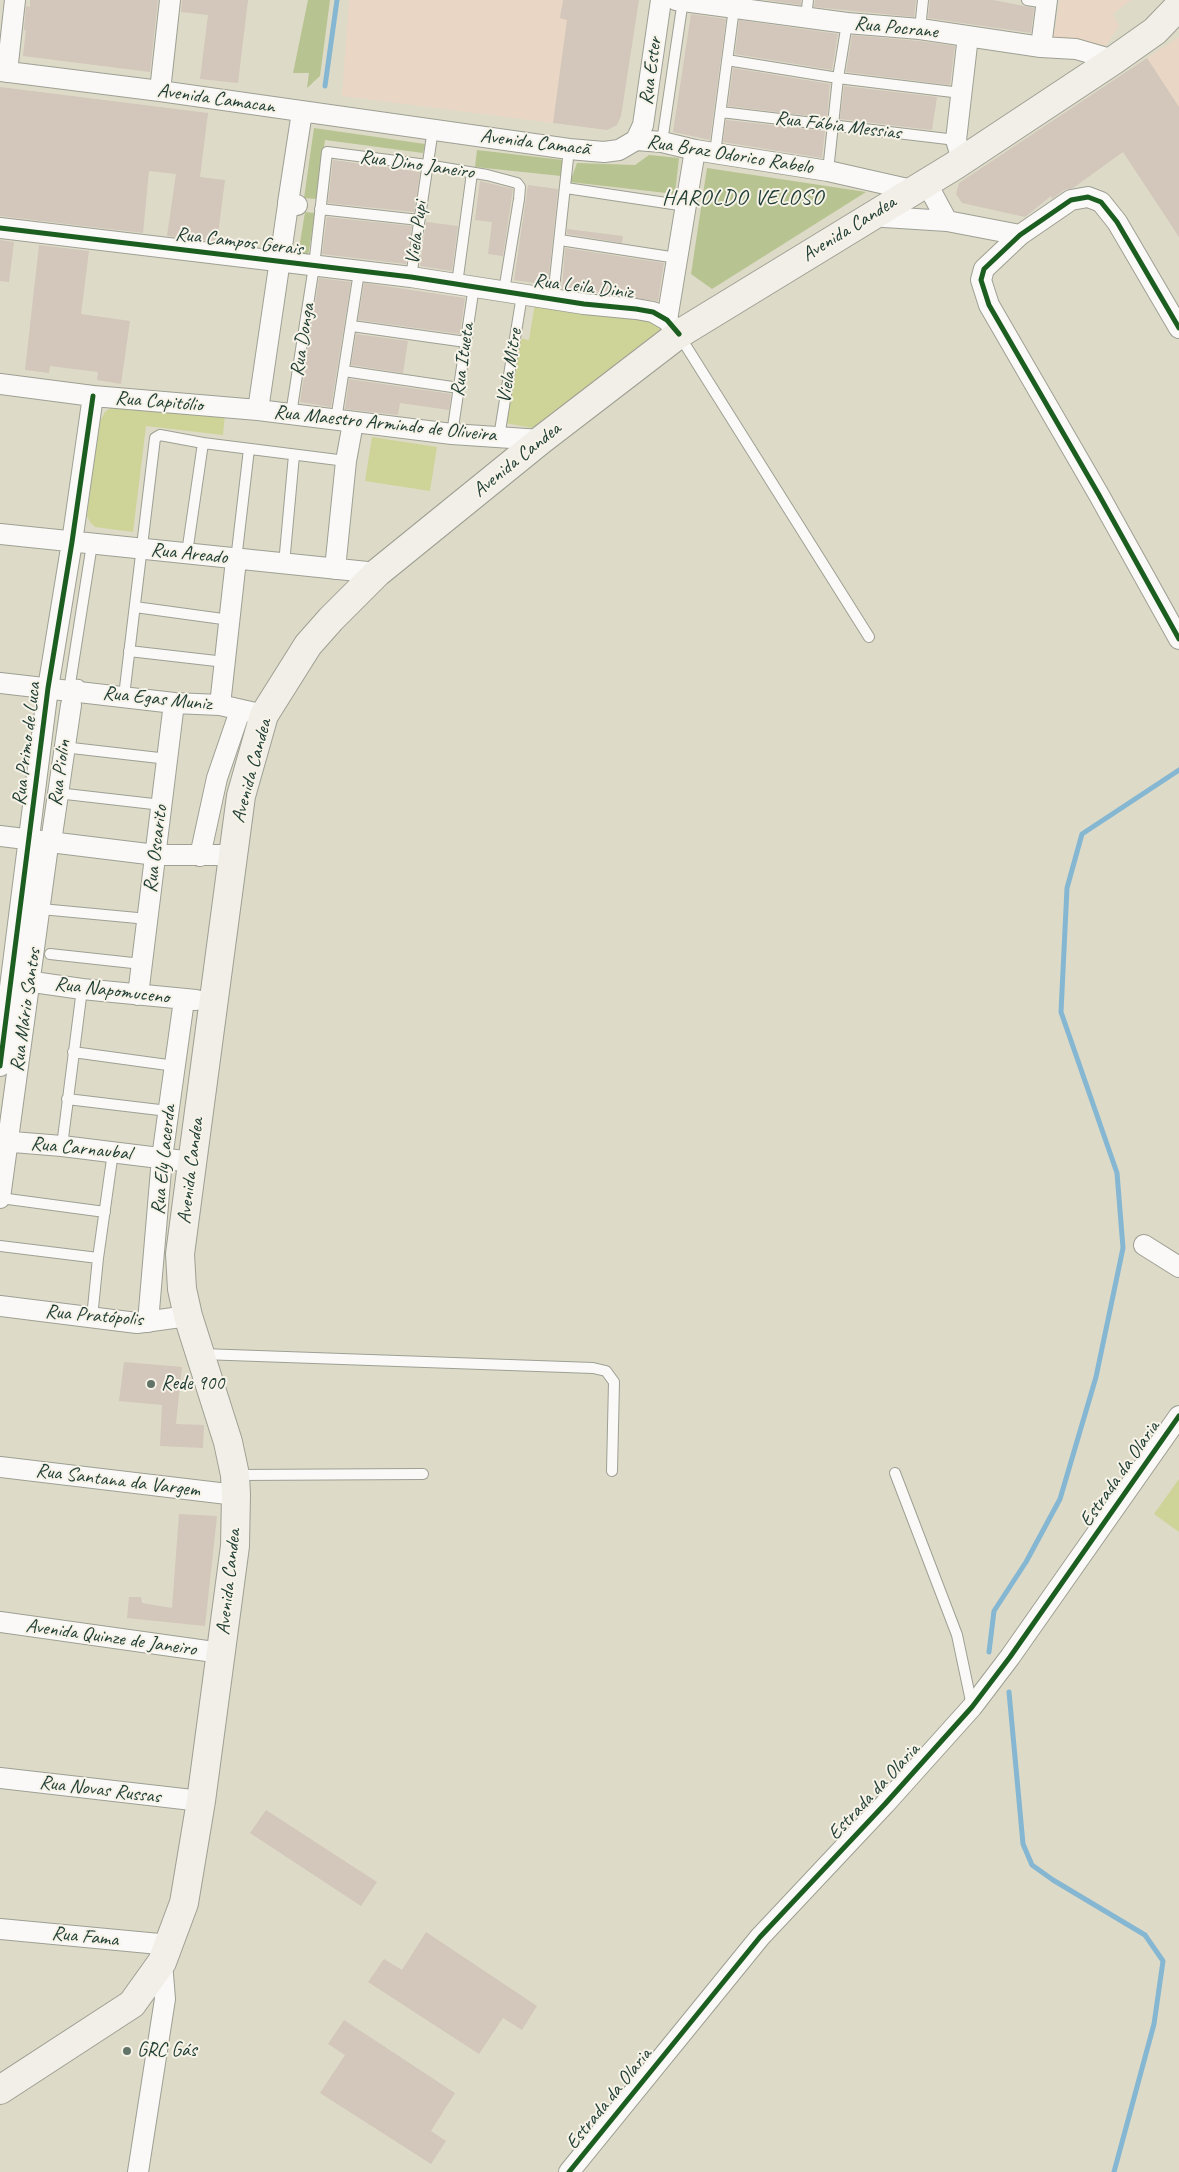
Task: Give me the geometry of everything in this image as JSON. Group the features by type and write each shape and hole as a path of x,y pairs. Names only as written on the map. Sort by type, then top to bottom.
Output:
{"main road":[{"name":"Avenida Candea","path":"1,2088 132,2004 166,1954 184,1903 201,1801 235,1546 236,1485 221,1418 188,1316 182,1289 180,1254 212,1000 252,713 330,619 378,573 541,440 673,327 919,186 959,150 1114,60 1154,31 1179,6"}],"street":[{"path":"3,72 15,0"},
{"path":"160,90 170,0"},
{"name":"Rua Ester","path":"636,140 643,125 661,0"},
{"name":"Rua Pocrane","path":"680,0 734,8 807,8 847,23 920,28 1041,47 1076,49 1114,60"},
{"path":"1041,47 1046,2"},
{"path":"959,150 961,93 968,36"},
{"name":"Avenida Camacan","path":"3,72 160,90 302,112 432,129"},
{"path":"258,410 288,205 297,205 288,204 302,112"},
{"name":"Avenida Camacã","path":"432,129 569,149 604,152 619,150 636,140"},
{"name":"Rua Braz Odorico Rabelo","path":"636,140 662,142 694,150 919,186"},
{"path":"673,327 677,258 694,150"},
{"path":"919,186 947,221"},
{"path":"1179,328 1118,222 1101,202 1088,196 1071,200 1020,235 984,269 980,280 989,305 1099,495 1179,639"},
{"path":"869,216 947,221 1020,235"},
{"name":"Rua Campos Gerais","path":"0,228 466,285"},
{"name":"Rua Leila Diniz","path":"466,285 584,304 653,312 673,327"},
{"name":"Rua Capitólio","path":"0,384 93,396 258,410"},
{"name":"Rua Primo de Luca","path":"0,1066 4,999 21,980 30,840 48,688 82,543 93,396"},
{"name":"Rua Maestro Armindo de Oliveira","path":"258,410 452,434 541,440"},
{"path":"335,569 346,461 344,421"},
{"name":"Rua Areado","path":"0,534 187,553 236,560 378,573"},
{"path":"220,705 236,560"},
{"name":"Rua Egas Muniz","path":"0,683 124,693 174,703 220,705 252,713"},
{"name":"Rua Oscarito","path":"138,995 174,703"},
{"name":"Rua Piolin","path":"49,847 71,705"},
{"path":"200,856 217,778 252,713"},
{"path":"0,836 30,840 49,847 156,855 232,856"},
{"name":"Rua Mário Santos","path":"0,1198 21,980 41,909 49,847"},
{"name":"Rua Napomuceno","path":"21,980 82,989 184,1000 212,1000"},
{"name":"Rua Ely Lacerda","path":"148,1322 162,1158 184,1000"},
{"name":"Rua Carnaubal","path":"4,1141 192,1162"},
{"path":"1144,1245 1179,1267"},
{"name":"Rua Pratópolis","path":"0,1306 137,1323 188,1316"},
{"name":"Estrada da Olaria","path":"569,2172 760,1937 885,1804 972,1707 1179,1416"},
{"name":"Rua Santana da Vargem","path":"0,1466 236,1485"},
{"name":"Avenida Quinze de Janeiro","path":"0,1622 221,1653"},
{"name":"Rua Novas Russas","path":"0,1778 201,1801"},
{"name":"Rua Fama","path":"0,1929 166,1954"},
{"path":"138,2172 165,1999 166,1954"}],"lane":[{"path":"662,142 680,0"},
{"path":"920,28 923,0"},
{"path":"1027,0 1046,2"},
{"path":"715,153 734,8"},
{"path":"828,171 838,78 847,23"},
{"path":"728,60 838,78 961,93"},
{"name":"Rua Fábia Messias","path":"721,112 834,126 959,150"},
{"name":"Viela Pupi","path":"411,277 432,129"},
{"path":"553,298 569,149"},
{"name":"Rua Dino Janeiro","path":"327,152 427,165 506,180"},
{"name":"Rua Donga","path":"292,414 314,266 327,152"},
{"name":"Rua Itueta","path":"452,434 466,342 466,285 472,173"},
{"name":"Viela Mitre","path":"499,437 513,293 520,188 517,183 506,180"},
{"path":"566,188 686,206"},
{"path":"320,209 419,220"},
{"path":"560,240 677,258"},
{"path":"344,421 344,371 359,272"},
{"path":"352,326 466,342"},
{"path":"673,327 869,637"},
{"path":"344,371 459,388"},
{"name":"Rua Capitólio","path":"141,549 155,438 160,435 203,443 346,461"},
{"path":"187,553 203,443"},
{"path":"236,560 249,449"},
{"path":"284,564 294,455"},
{"name":"Rua Egas Muniz","path":"82,543 70,684 124,693"},
{"path":"124,693 141,549"},
{"path":"135,607 230,620"},
{"path":"129,651 225,662"},
{"path":"63,747 168,759"},
{"path":"57,793 162,805"},
{"path":"41,909 148,919"},
{"path":"50,954 142,964"},
{"path":"62,1146 82,989"},
{"path":"73,1052 175,1066"},
{"path":"67,1099 168,1111"},
{"path":"92,1318 98,1258 114,1152"},
{"path":"0,1198 105,1212"},
{"path":"0,1246 98,1258"},
{"path":"201,1354 593,1368 606,1371 614,1382 612,1471"},
{"path":"895,1473 957,1635 972,1707"},
{"path":"236,1485 423,1474"}],"shaded area":[{"path":"349,0 563,0 560,17 567,20 553,123 342,96"},
{"path":"1060,0 1131,0 1113,14 1119,26 1105,47 1053,41"},
{"path":"1179,37 1179,107 1147,58"}],"green space":[{"path":"308,0 330,0 320,76 307,88 309,73 293,73"},
{"path":"314,128 425,144 423,153 325,140 316,199 304,198"},
{"path":"477,150 563,160 561,176 475,167"},
{"path":"649,155 679,158 675,194 570,182 577,163 635,165"},
{"path":"707,168 866,192 712,289 691,274"},
{"path":"305,212 315,213 308,257 298,255"},
{"path":"535,303 663,317 661,332 538,429 505,423 519,338 529,340"},
{"path":"117,403 225,414 223,435 146,426 133,532 95,527 87,516 98,425 105,412"},
{"path":"372,437 437,447 430,491 365,481"},
{"path":"1179,1479 1179,1532 1154,1514"}],"building":[{"path":"30,0 158,0 150,72 23,56 26,6 30,7"},
{"path":"182,0 248,0 238,83 200,79 208,15 181,12"},
{"path":"563,0 639,0 621,116 617,125 607,130 553,123 567,20 560,18"},
{"path":"765,0 801,0 801,5"},
{"path":"815,0 916,0 914,17 814,7"},
{"path":"930,0 993,0 1034,8 1031,33 928,18"},
{"path":"691,14 726,19 710,140 673,132"},
{"path":"739,20 838,34 832,70 735,54"},
{"path":"852,35 955,46 950,85 846,72"},
{"path":"1147,58 1179,107 1179,237 1123,152 1073,188 1064,190 1052,199 1051,196 1025,217 962,203 956,194 959,183"},
{"path":"733,68 830,84 827,118 728,106"},
{"path":"844,86 937,97 932,130 840,119"},
{"path":"0,87 208,113 200,177 225,180 217,242 167,236 176,174 149,171 143,233 0,216"},
{"path":"726,120 825,131 822,158 723,142"},
{"path":"333,160 420,172 414,212 328,203"},
{"path":"480,181 513,189 503,256 488,254 492,222 475,220"},
{"path":"528,185 558,189 548,285 514,280"},
{"path":"327,217 412,226 406,264 322,254"},
{"path":"426,222 458,226 452,271 420,266"},
{"path":"567,229 623,236 622,243 567,234"},
{"path":"0,240 14,242 9,282 0,281"},
{"path":"39,245 89,251 81,314 130,321 121,384 97,380 98,372 50,366 49,373 25,370"},
{"path":"565,248 664,263 658,301 562,289"},
{"path":"319,278 351,282 331,407 300,402"},
{"path":"364,283 465,298 460,334 358,320"},
{"path":"356,334 408,341 403,373 351,365"},
{"path":"349,379 451,394 449,410 400,403 398,415 345,409"},
{"name":"Rede 900","path":"124,1362 182,1367 176,1424 204,1425 203,1448 160,1446 162,1405 119,1401"},
{"path":"179,1514 217,1516 205,1626 127,1618 129,1597 141,1597 142,1603 172,1608"},
{"path":"266,1810 377,1882 361,1906 250,1833"},
{"path":"426,1932 537,2006 522,2030 503,2018 479,2054 368,1982 384,1959 402,1970"},
{"path":"344,2020 455,2093 431,2131 446,2141 431,2164 320,2093 345,2055 328,2044"}],"waterway":[{"path":"325,86 337,0"},
{"path":"989,1652 994,1611 1026,1562 1060,1499 1096,1377 1123,1248 1117,1173 1061,1012 1067,888 1082,834 1179,770"},
{"path":"1009,1692 1023,1844 1032,1865 1053,1880 1145,1935 1163,1961 1154,2024 1114,2172"}],"cycle path":[{"path":"1179,328 1117,222 1101,202 1088,197 1071,200 1020,235 984,269 981,280 989,305 1099,495 1179,639"},
{"path":"0,228 411,277 584,304 636,309 653,312 667,320 679,334"},
{"path":"0,1066 48,688 93,396"},
{"path":"569,2172 760,1937 885,1804 972,1707 1010,1657 1179,1416"}],"place":[{"name":"Rede 900","path":"151,1384"},
{"name":"GRC Gás","path":"127,2051"}],"district":[{"name":"HAROLDO VELOSO","path":"743,198"}]}
